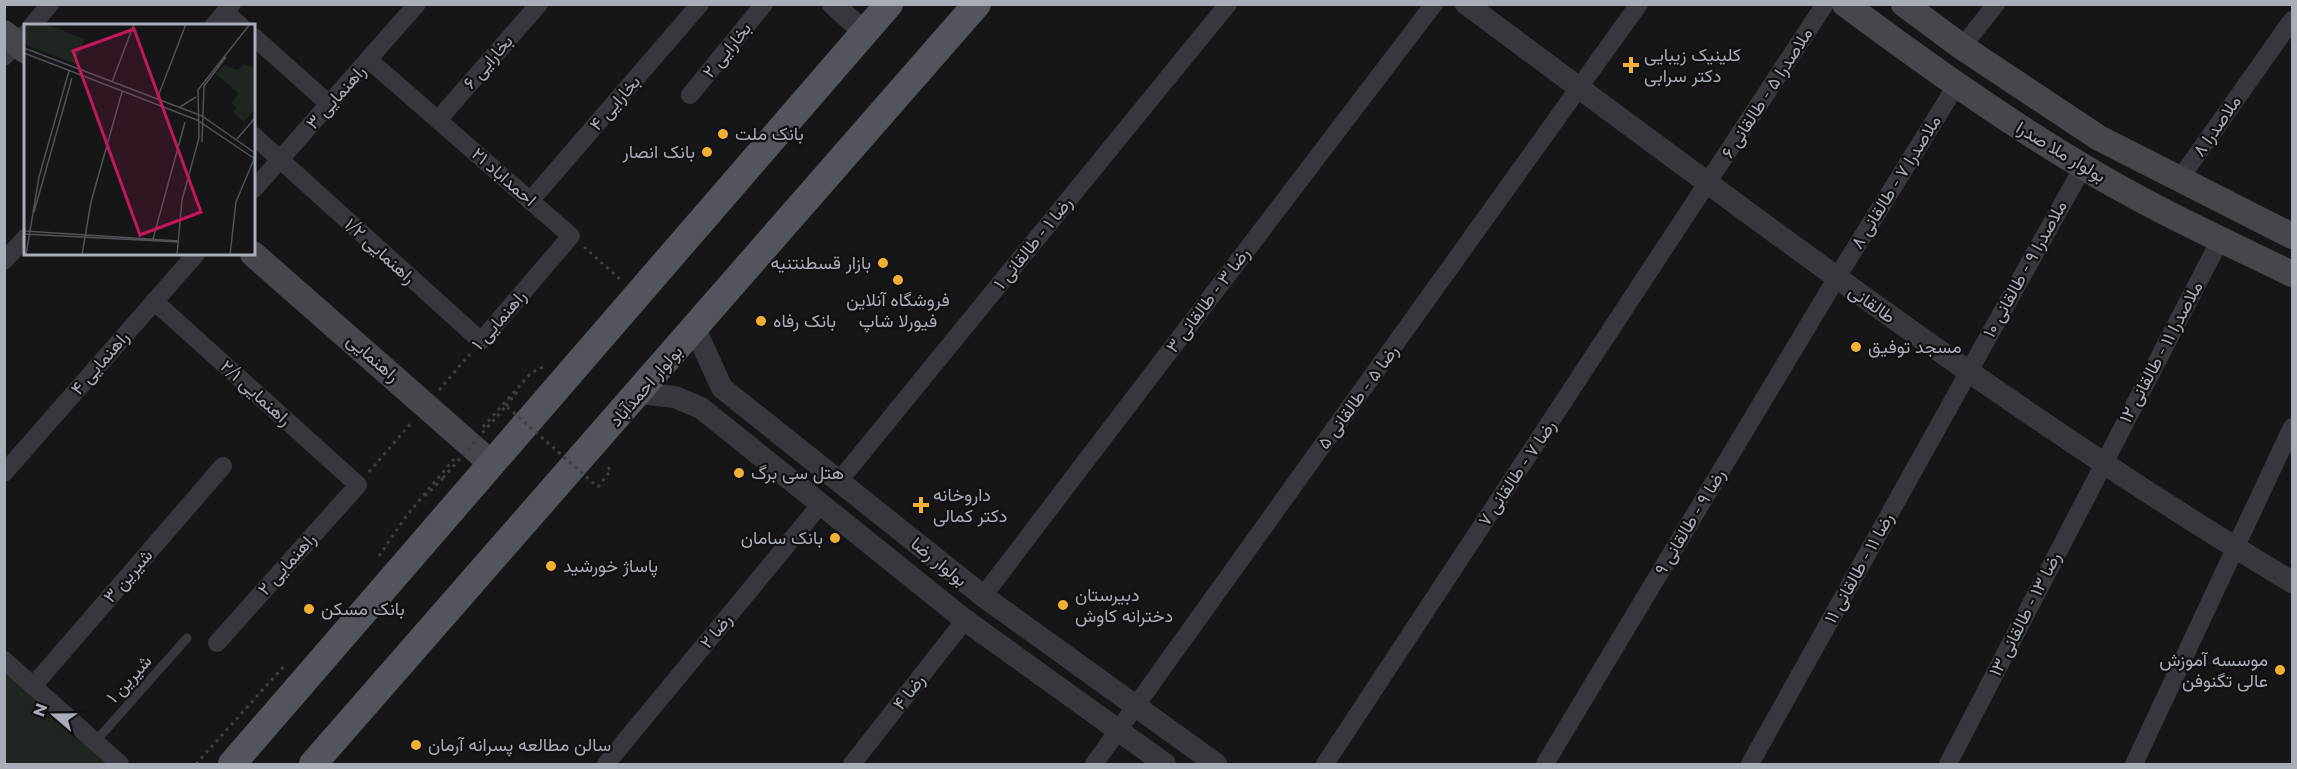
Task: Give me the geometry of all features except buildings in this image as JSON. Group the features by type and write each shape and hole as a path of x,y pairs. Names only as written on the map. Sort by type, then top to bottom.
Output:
{"main road":[{"path":"232,765 889,4"},
{"name":"بولوار احمدآباد","path":"313,765 640,393 976,4"},
{"name":"بولوار ملا صدرا","path":"1845,4 1956,86 2083,167 2220,240 2292,274"},
{"name":"بولوار ملا صدرا","path":"1904,4 1962,47 2099,138 2292,236"},
{"name":"راهنمایی","path":"255,255 492,464"}],"street":[{"path":"32,24 50,4"},
{"name":"راهنمایی ۳","path":"255,188 417,4"},
{"name":"بخارایی ۶","path":"438,120 539,4"},
{"name":"بخارایی ۴","path":"530,201 700,4"},
{"name":"بخارایی ۲","path":"690,95 764,4"},
{"path":"833,4 865,33"},
{"name":"رضا ۱ - طالقانی ۱","path":"839,481 1228,4"},
{"name":"رضا ۳ - طالقانی ۳","path":"983,596 1434,4"},
{"name":"طالقانی","path":"1466,4 1710,182 1836,279 2103,464 2292,582"},
{"name":"رضا ۵ - طالقانی ۵","path":"1094,765 1639,4"},
{"name":"ملاصدرا ۵ - طالقانی ۶","path":"1710,182 1825,4"},
{"path":"1962,47 1996,4"},
{"path":"215,24 229,8 240,24"},
{"name":"ملاصدرا ۸","path":"2179,180 2292,20"},
{"path":"255,38 329,104"},
{"name":"احمداباد ۲۱","path":"369,60 571,236"},
{"name":"ملاصدرا ۷ - طالقانی ۸","path":"1836,279 1956,86"},
{"name":"راهنمایی ۱/۲","path":"255,137 481,342"},
{"name":"ملاصدرا ۹ - طالقانی ۱۰","path":"1968,371 2083,167"},
{"name":"رضا ۷ - طالقانی ۷","path":"1324,765 1710,182"},
{"name":"راهنمایی ۱","path":"481,342 571,236"},
{"path":"4,261 24,239"},
{"name":"ملاصدرا ۱۱ - طالقانی ۱۲","path":"2103,464 2220,240"},
{"name":"راهنمایی ۴","path":"4,473 195,255"},
{"name":"رضا ۹ - طالقانی ۹","path":"1545,765 1836,279"},
{"name":"راهنمایی ۲/۱","path":"154,301 358,485"},
{"name":"بولوار رضا","path":"695,329 722,388 983,596 1216,765"},
{"name":"رضا ۱۱ - طالقانی ۱۱","path":"1750,765 1968,371"},
{"path":"701,408 701,393 706,388 722,388"},
{"name":"بولوار رضا","path":"640,393 675,397 701,408 965,620 1165,765"},
{"path":"2134,765 2292,427"},
{"name":"رضا ۱۳ - طالقانی ۱۳","path":"1948,765 2103,464"},
{"name":"شیرین ۳","path":"33,686 223,466"},
{"name":"راهنمایی ۲","path":"217,643 358,485"},
{"name":"رضا ۲","path":"609,760 820,505"},
{"name":"رضا ۴","path":"852,765 965,620"},
{"path":"4,660 120,765"}],"lane":[{"name":"شیرین ۱","path":"95,742 187,638"}],"path":[{"path":"571,236 638,295"},
{"name":"راهنمایی ۱","path":"358,485 481,342"},
{"path":"407,514 443,478 506,406 531,373"},
{"path":"506,406 598,487 611,470"}],"shaded area":[{"path":"5,670 110,764 5,764"}],"place":[{"name":"کلینیک زیبایی دکتر سرابی","path":"1631,65"},
{"name":"بانک ملت","path":"723,134"},
{"name":"بانک انصار","path":"707,152"},
{"name":"بازار قسطنتنیه","path":"883,263"},
{"name":"فروشگاه آنلاین فیورلا شاپ","path":"898,280"},
{"name":"بانک رفاه","path":"761,321"},
{"name":"مسجد توفیق","path":"1856,347"},
{"name":"هتل سی برگ","path":"739,473"},
{"name":"داروخانه دکتر کمالی","path":"921,505"},
{"name":"بانک سامان","path":"835,538"},
{"name":"پاساژ خورشید","path":"551,566"},
{"name":"دبیرستان دخترانه کاوش","path":"1063,605"},
{"name":"بانک مسکن","path":"309,609"},
{"name":"موسسه آموزش عالی تگنوفن","path":"2280,670"},
{"name":"سالن مطالعه پسرانه آرمان","path":"416,745"}]}
